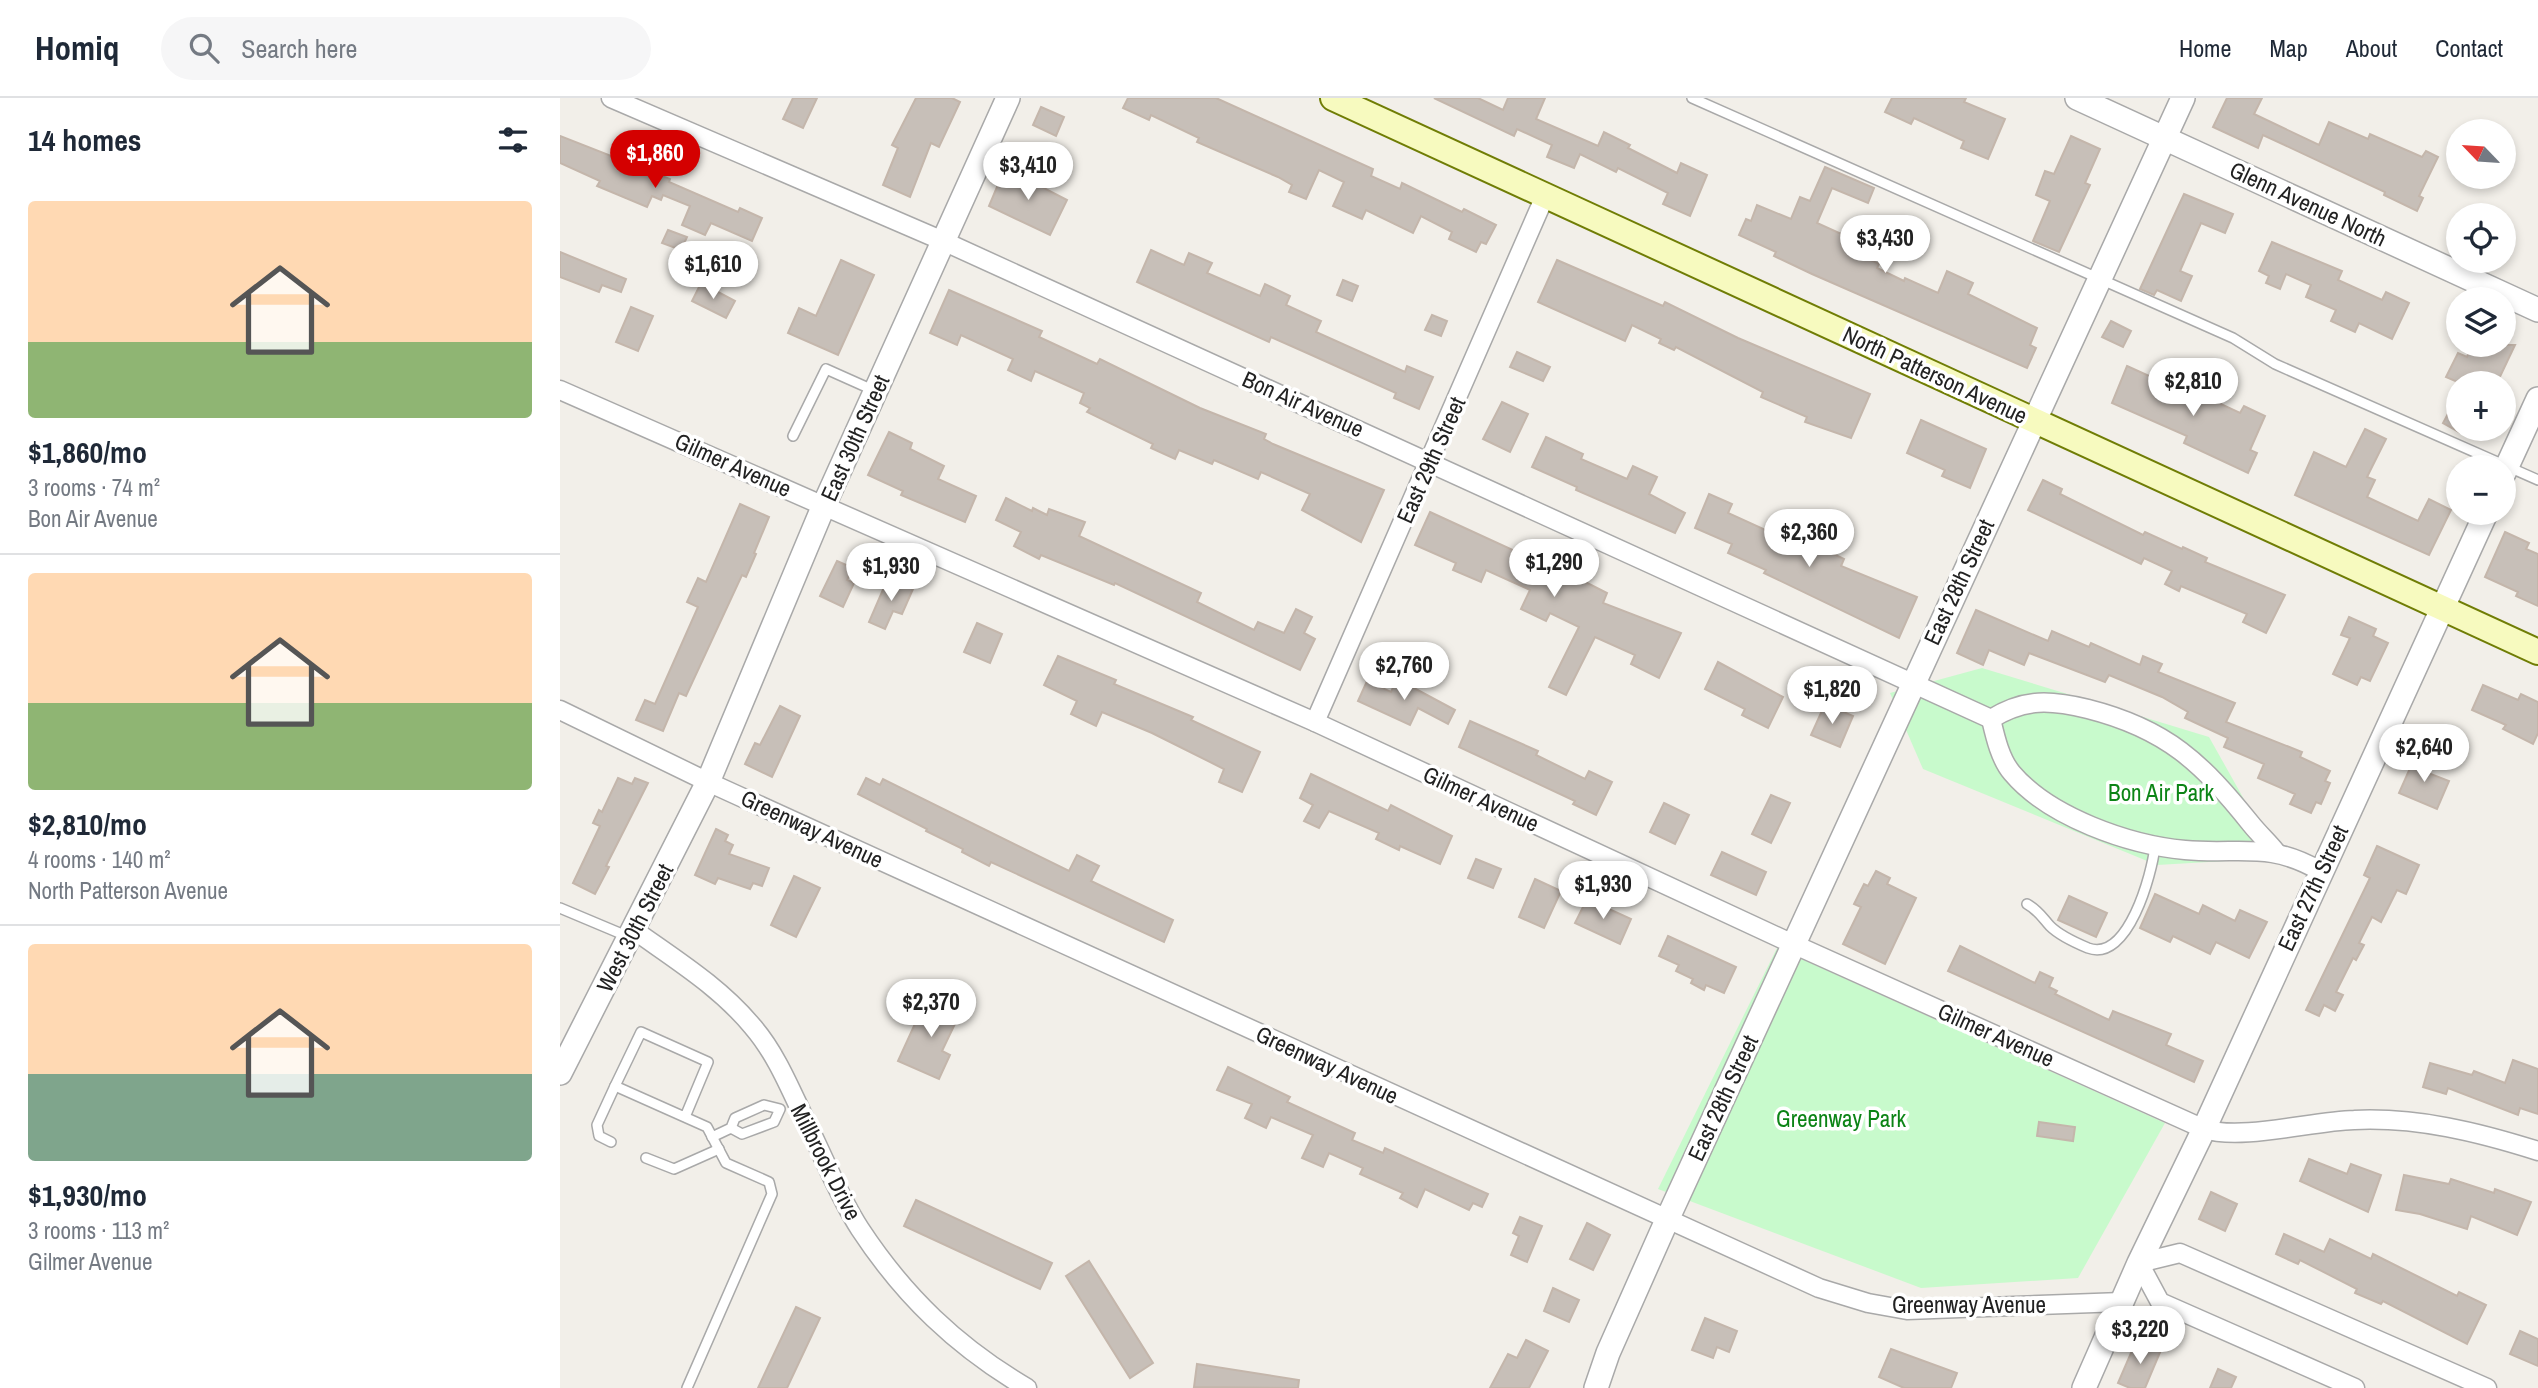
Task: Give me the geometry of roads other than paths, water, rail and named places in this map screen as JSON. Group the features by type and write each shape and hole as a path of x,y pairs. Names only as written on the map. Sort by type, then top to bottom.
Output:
{"main road":[{"name":"North Patterson Avenue","path":"1333,98 2538,652"}],"street":[{"name":"Bon Air Avenue","path":"611,98 943,242 1991,719"},
{"name":"East 30th Street","path":"708,782 824,505 1008,98"},
{"name":"Glenn Avenue North","path":"2077,98 2538,310"},
{"name":"East 28th Street","path":"1596,1388 1608,1353 1667,1220 2183,98"},
{"name":"East 29th Street","path":"1315,722 1431,462 1545,196"},
{"name":"Gilmer Avenue","path":"560,390 1315,722 1793,944 2204,1129 2240,1132 2354,1119 2395,1120 2492,1136 2538,1151"},
{"path":"2512,455 2538,399"},
{"name":"East 27th Street","path":"2084,1388 2139,1263 2204,1129 2481,525"},
{"path":"2276,852 2217,782 2194,760 2146,728 2115,716 2043,700 2011,706 1991,719 2003,758 2011,772 2023,783 2093,827 2155,846 2188,850 2276,852 2320,871"},
{"name":"Greenway Avenue","path":"560,710 708,782 1819,1287 1868,1303 1907,1310 2122,1302"},
{"name":"West 30th Street","path":"560,1073 708,782"},
{"name":"Millbrook Drive","path":"633,934 718,990 755,1029 788,1105 858,1227 906,1293 939,1327 995,1369 1027,1388"},
{"path":"2355,1388 2160,1302 2139,1263 2180,1253 2487,1388"}],"lane":[{"path":"1692,98 2098,281 2233,338 2275,364 2472,455"},
{"path":"793,436 825,369 876,391"},
{"path":"2516,473 2538,480"},
{"path":"2027,904 2040,912 2057,932 2090,949 2103,950 2115,945 2129,925 2153,867 2155,846"},
{"path":"560,908 633,934"},
{"path":"611,1142 599,1136 597,1125 641,1032 708,1062 685,1117"},
{"path":"615,1086 707,1127 726,1163 769,1182 772,1194 687,1388"},
{"path":"712,1136 731,1128 736,1118 764,1105 788,1105"},
{"path":"731,1128 742,1134 774,1122 788,1105"},
{"path":"646,1158 674,1169 719,1149"}],"park label":[{"name":"Bon Air Park","path":"2161,793"},
{"name":"Greenway Park","path":"1841,1119"}]}
